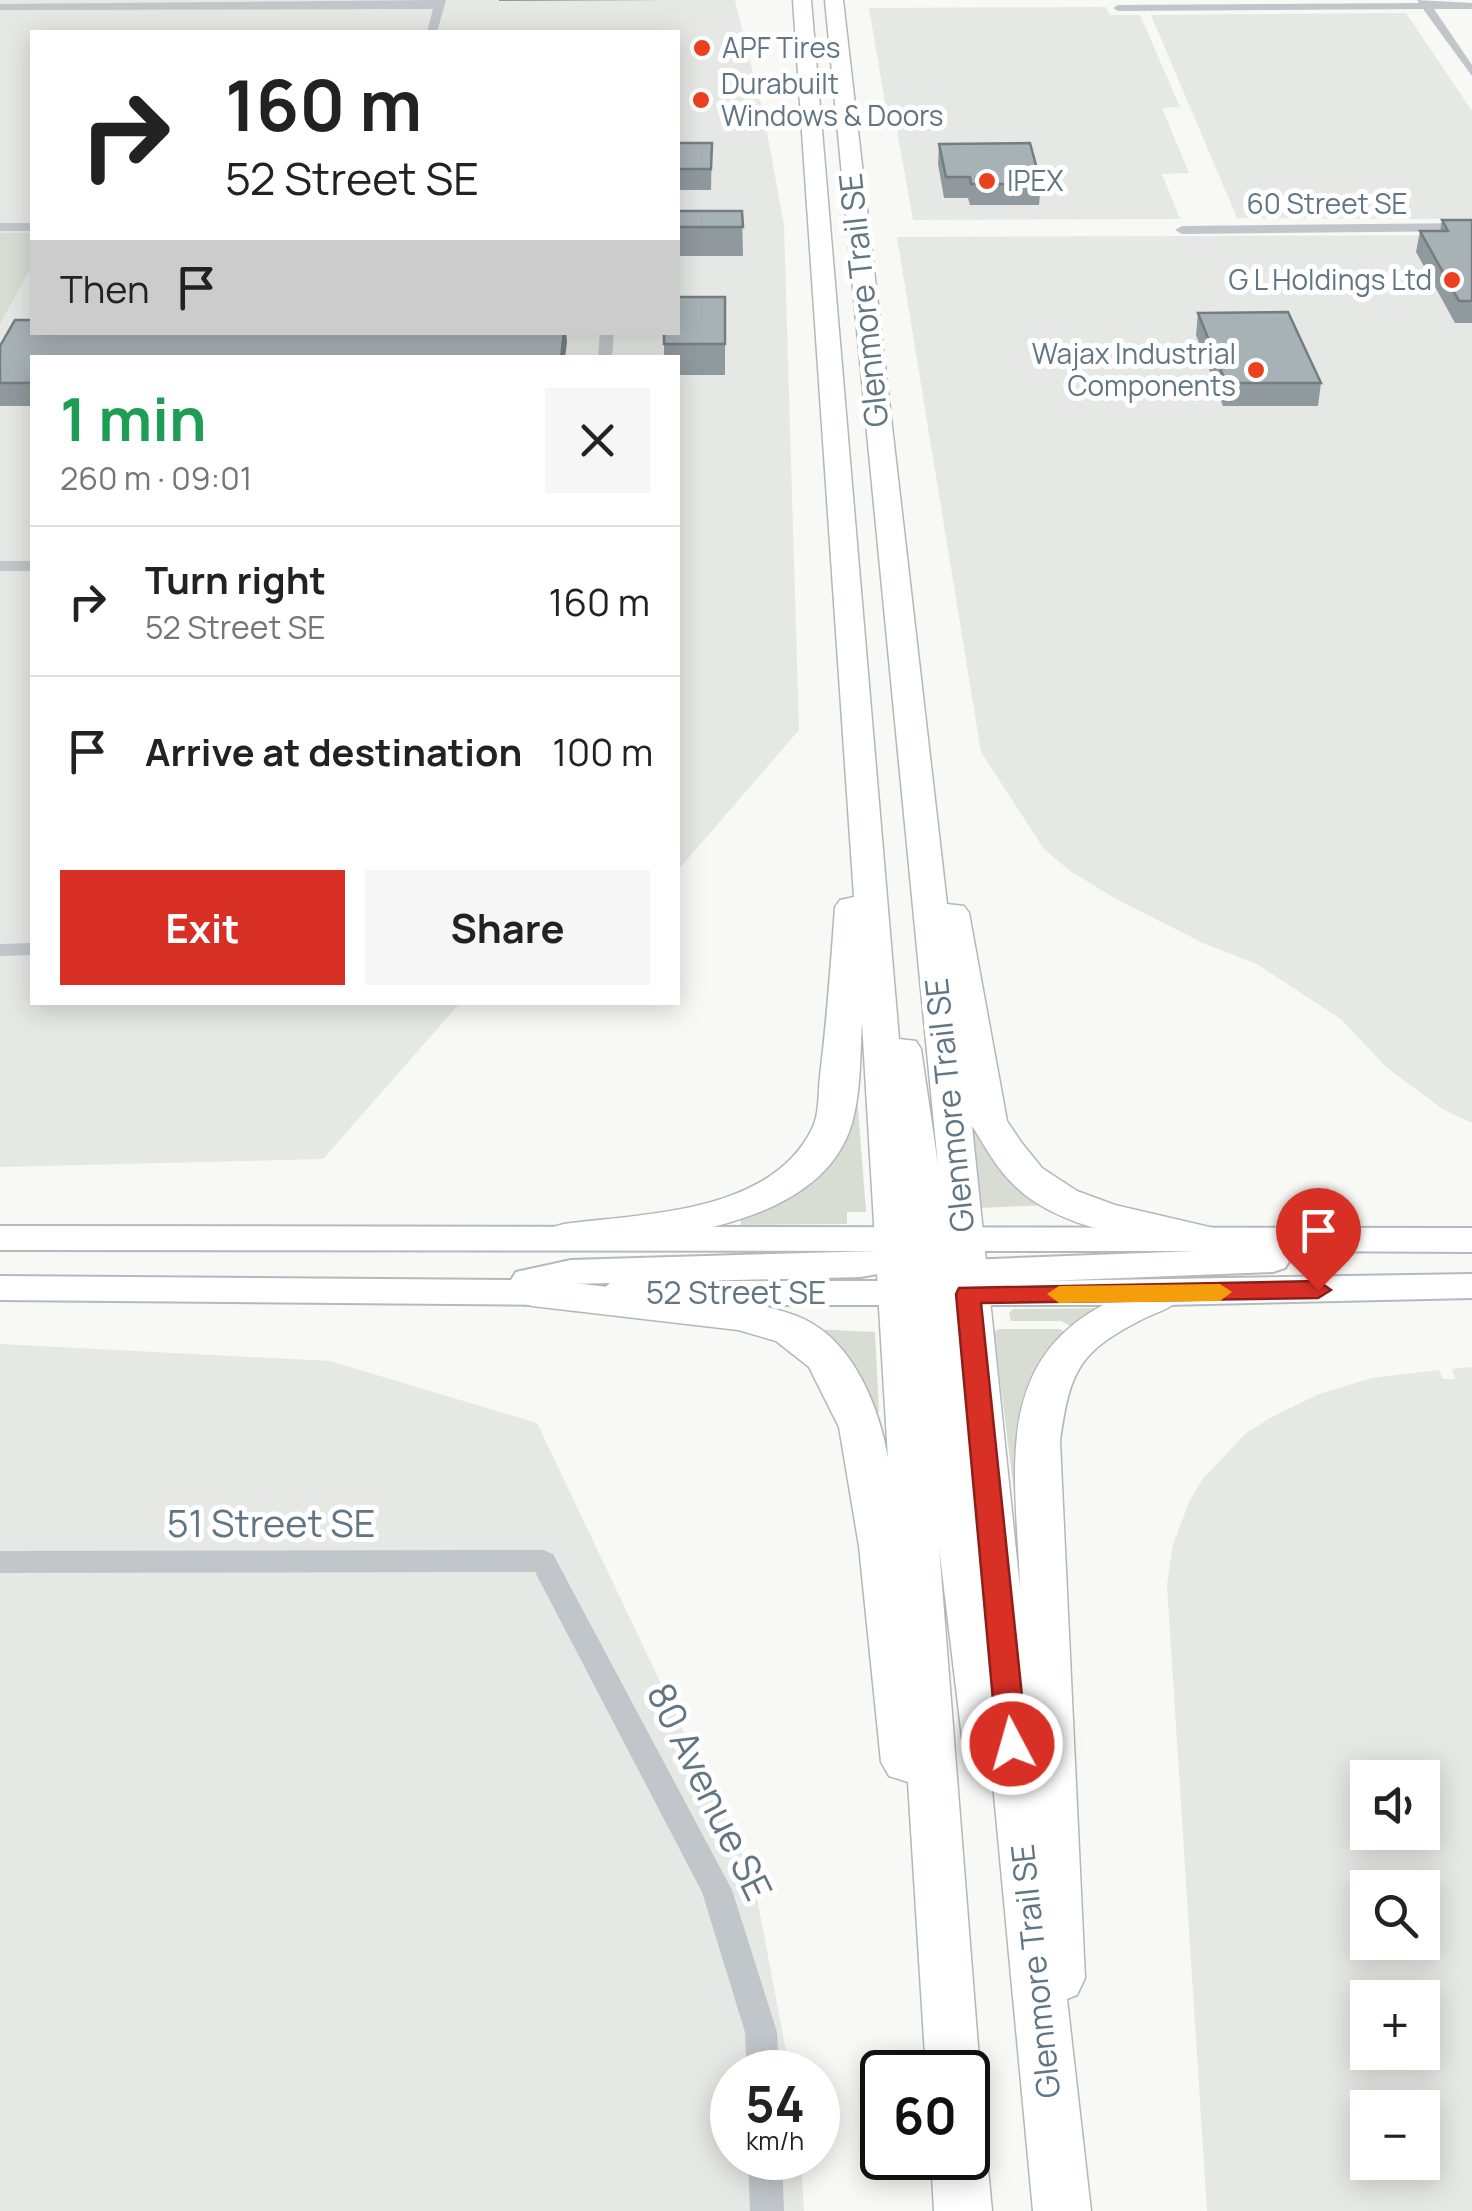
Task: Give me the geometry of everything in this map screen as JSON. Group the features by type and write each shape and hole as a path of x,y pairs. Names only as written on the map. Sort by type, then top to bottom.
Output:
{"main road":[{"path":"791,0 797,30 806,46"},
{"name":"Glenmore Trail SE","path":"802,0 878,993 899,1027 1032,1934 1060,2191"},
{"name":"Glenmore Trail SE","path":"834,0 913,774 931,1265 951,2050"},
{"path":"913,774 933,801 988,1121 1028,1177 1063,1200 1106,1216 1204,1238"},
{"path":"564,1237 701,1216 747,1204 783,1185 804,1166 832,1128 843,1042 854,875 866,847"},
{"name":"52 Street SE","path":"0,1238 564,1237 931,1265 1164,1293 1472,1286"},
{"name":"52 Street SE","path":"0,1288 532,1292 931,1265 1204,1238 1472,1240"},
{"path":"460,1292 571,1272 1289,1259 1390,1240"},
{"path":"532,1292 738,1316 790,1330 824,1357 844,1387 862,1427 878,1526 911,1807 949,2018"},
{"path":"1060,2191 1058,1912 1038,1440 1046,1396 1058,1363 1116,1315 1164,1293"},
{"path":"961,2180 963,2211"}],"street":[{"path":"0,8 440,3 433,30"},
{"path":"1118,8 1424,3 1472,6"},
{"path":"1424,3 1472,73"},
{"path":"0,227 30,227"},
{"name":"60 Street SE","path":"1182,230 1472,228"},
{"path":"0,566 30,566"},
{"path":"0,950 30,949"},
{"name":"51 Street SE","path":"0,1562 543,1561"},
{"name":"80 Avenue SE","path":"543,1561 717,1890 761,2032 761,2050"},
{"path":"765,2180 766,2211"}],"shaded area":[{"path":"0,0 735,0 764,116 784,225 799,730 680,868 680,355 30,355 30,1005 458,1005 323,1159 0,1167"},
{"path":"1106,7 1110,15 1140,15 1180,107 1162,108 1189,173 1162,174 1180,219 913,220 893,108 886,108 869,8"},
{"path":"1406,13 1472,111 1472,219 1237,218 1151,15"},
{"path":"0,233 30,233 30,270 0,324"},
{"path":"1472,235 1472,1123 1444,1110 1386,1067 1342,1020 1257,964 1205,944 1070,871 1044,849 981,752 897,237"},
{"path":"857,1095 866,1212 847,1212 847,1224 741,1225 741,1218"},
{"path":"970,1126 979,1126 1047,1205 980,1208"},
{"path":"1106,1308 1073,1327 1061,1321 1011,1321 1009,1313 1013,1309"},
{"path":"811,1329 875,1332 879,1412 868,1412"},
{"path":"994,1332 1065,1332 1025,1490 1014,1491"},
{"path":"0,1344 330,1361 537,1423 753,1877 786,2050 710,2050 710,2180 802,2180 804,2211 0,2211"},
{"path":"1472,1367 1472,2211 1207,2211 1167,1585 1173,1544 1202,1480 1245,1434 1270,1418 1319,1394 1372,1378 1439,1370 1443,1379 1455,1379 1452,1369"}],"building":[{"path":"680,143 712,143 711,169 680,169"},
{"path":"1030,143 1041,184 971,184 970,177 946,177 939,144"},
{"path":"680,211 742,211 743,227 680,227"},
{"path":"1442,220 1472,220 1472,301 1459,301 1420,231 1448,231"},
{"path":"680,297 725,297 725,344 664,344 664,335 680,335"},
{"path":"1288,312 1321,383 1226,383 1198,313"},
{"path":"15,320 30,320 30,335 564,335 561,355 30,355 30,383 0,383 0,346"}],"slow traffic":[{"path":"1059,1294 1220,1292"}],"place":[{"name":"APF Tires","path":"702,48"},
{"name":"Durabuilt Windows & Doors","path":"701,100"},
{"name":"IPEX","path":"987,181"},
{"name":"G L Holdings Ltd","path":"1452,280"},
{"name":"Wajax Industrial Components","path":"1256,370"}],"route":[{"path":"1012,1744 968,1294 1318,1290"}]}
